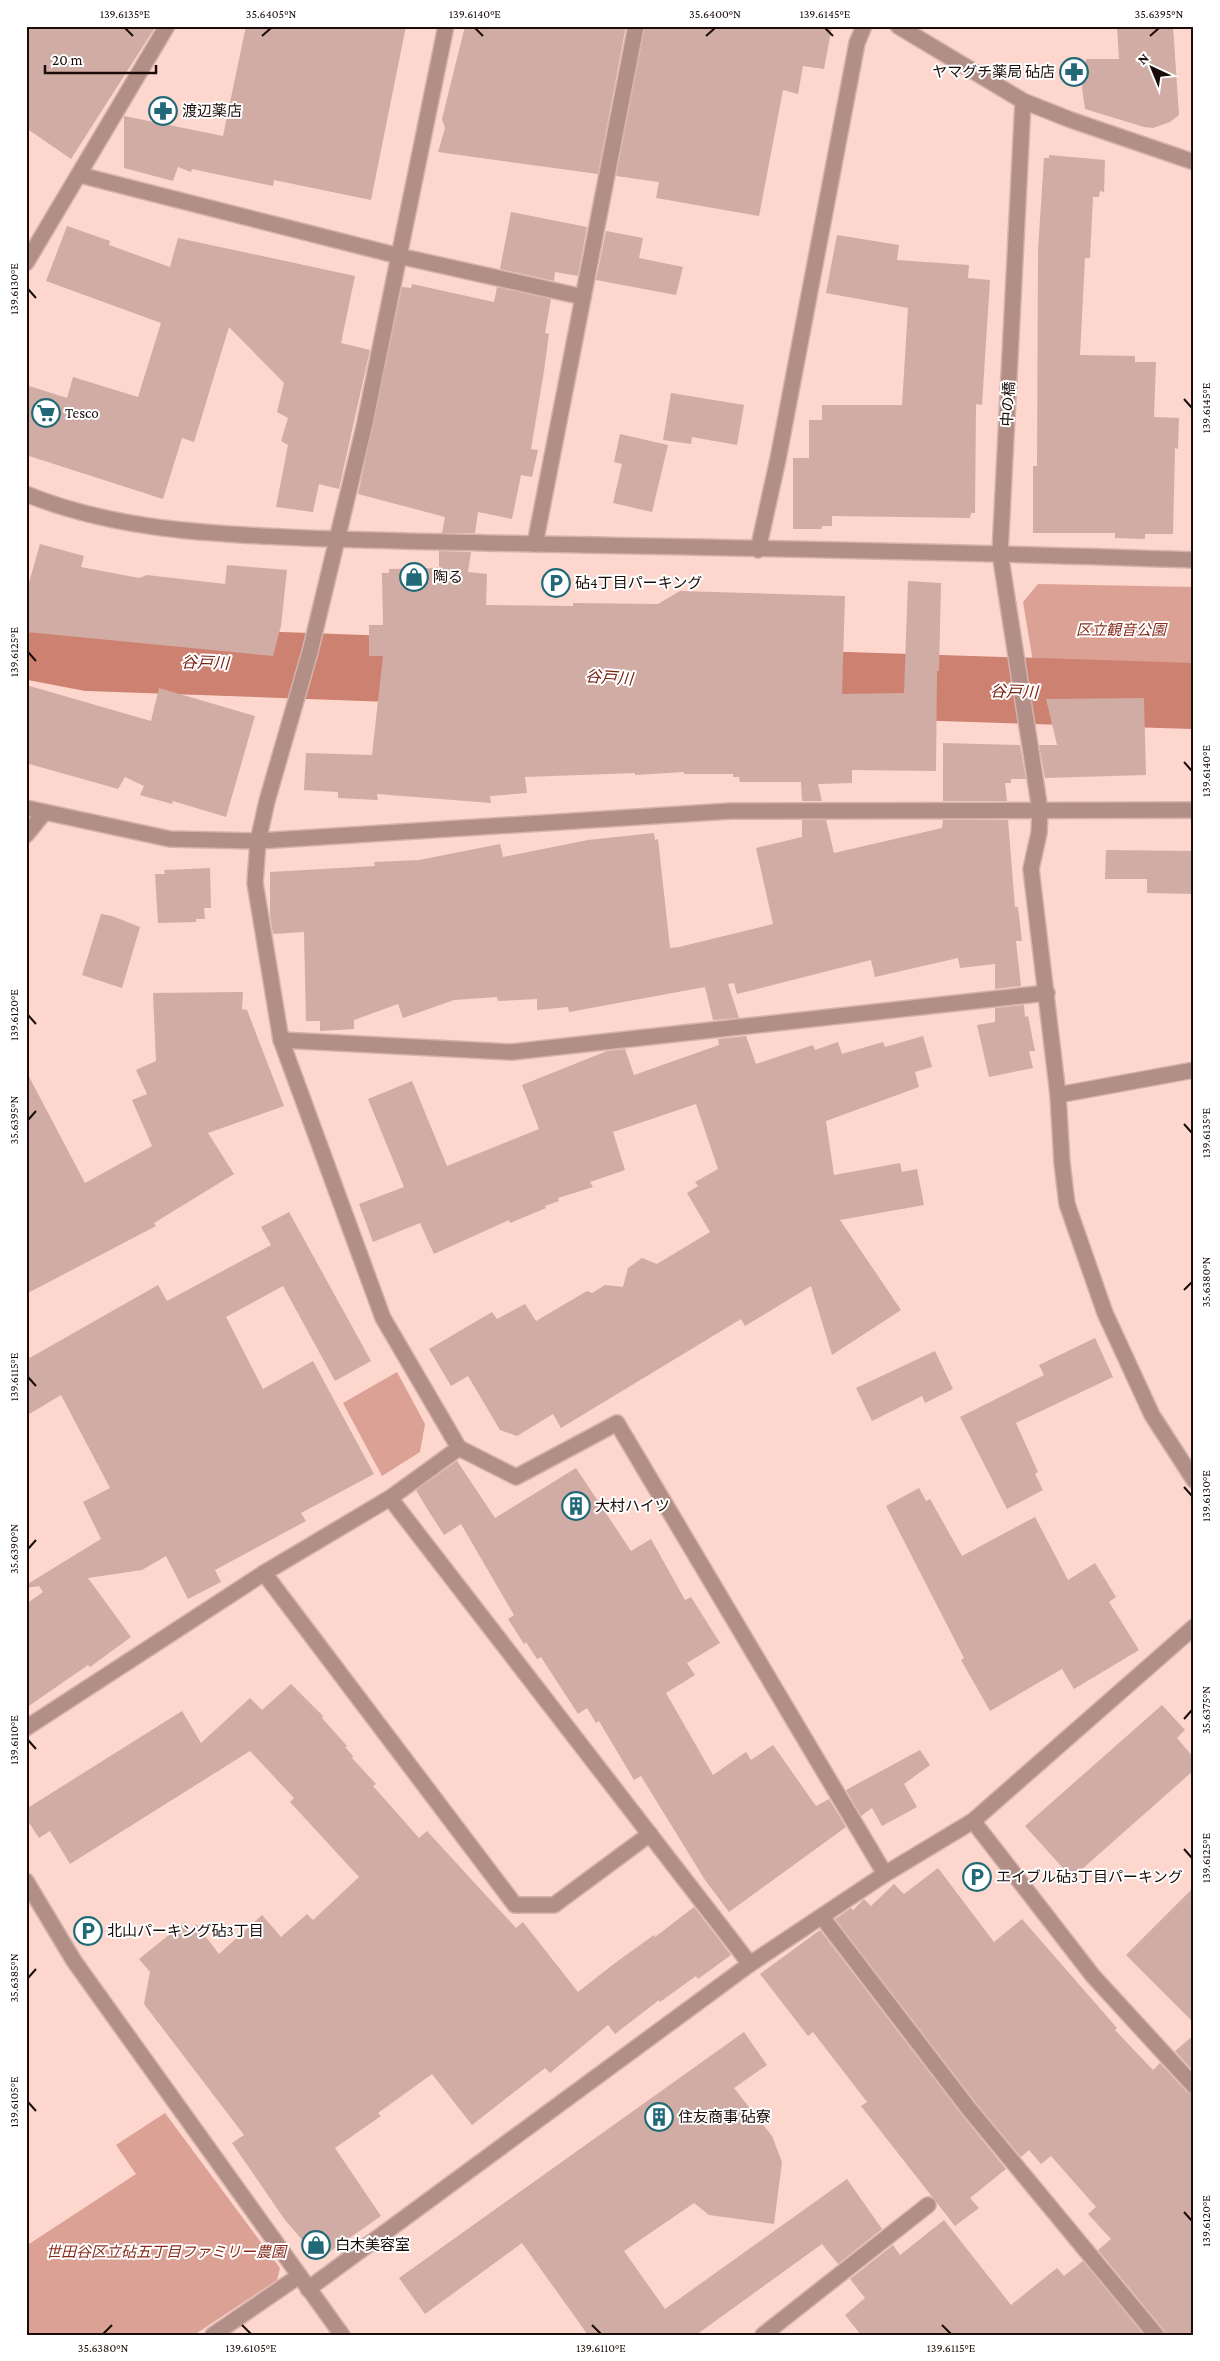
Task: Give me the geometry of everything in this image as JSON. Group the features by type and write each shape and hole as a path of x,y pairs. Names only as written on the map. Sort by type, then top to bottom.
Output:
{"street":[{"path":"26,263 167,26"},
{"path":"446,26 364,427 310,652 267,801 258,841 255,883 281,1040 383,1318 459,1448 516,1477 617,1423 885,1874"},
{"path":"535,544 636,26"},
{"path":"758,550 778,459 858,43 864,26"},
{"path":"898,26 1023,101 1071,120 1194,162"},
{"name":"中の橋","path":"1023,101 1000,553 1040,810 1039,833 1031,869 1058,1095 1062,1162 1067,1204 1105,1313 1152,1415 1194,1480"},
{"path":"80,175 399,256 583,298"},
{"path":"26,494 70,509 119,521 174,530 337,540 758,550 1000,553 1194,560"},
{"path":"26,808 170,839 258,841 731,811 1194,810"},
{"path":"26,835 44,813"},
{"path":"281,1040 512,1052 1047,993"},
{"path":"1058,1095 1194,1070"},
{"path":"26,1728 264,1574 390,1498 459,1448"},
{"path":"390,1498 750,1964"},
{"path":"264,1574 515,1905 554,1904 650,1834"},
{"path":"214,2335 342,2261 750,1964 885,1874 973,1822 1194,1627"},
{"path":"973,1822 1093,1976 1194,2086"},
{"path":"26,1881 74,1961 342,2335"},
{"path":"822,1917 969,2110 1156,2335"},
{"path":"763,2335 928,2205"}],"green space":[{"name":"区立観音公園","path":"1038,584 1194,587 1194,674 1035,674 1023,602"},
{"path":"397,1372 425,1424 420,1452 382,1476 343,1403"},
{"name":"世田谷区立砧五丁目ファミリー農園","path":"165,2113 280,2268 277,2280 194,2335 26,2335 26,2246 136,2174 116,2145"}],"building":[{"path":"26,26 156,26 71,159 26,128"},
{"path":"246,26 406,26 371,200 274,180 273,186 192,169 191,172 178,167 173,181 124,168 124,116 223,136"},
{"path":"465,26 626,26 598,174 438,152 445,128 442,119"},
{"path":"645,26 832,26 824,69 803,66 798,94 783,90 759,216 656,198 659,182 616,176"},
{"path":"1117,26 1173,26 1179,115 1170,122 1153,128 1144,127 1085,109 1082,88 1086,59 1119,59"},
{"path":"1049,155 1105,160 1104,192 1100,191 1099,197 1093,197 1090,258 1085,258 1080,355 1135,356 1135,362 1156,362 1154,417 1179,418 1178,449 1175,448 1173,534 1145,534 1145,539 1115,538 1115,533 1033,533 1033,466 1037,466 1038,250 1044,158 1049,158"},
{"path":"511,212 587,227 578,276 555,272 554,281 500,269"},
{"path":"67,226 110,241 109,245 170,267 178,238 355,276 341,343 370,350 339,489 319,484 313,512 276,507 288,445 281,441 288,418 277,412 284,383 229,327 194,442 182,438 163,499 26,455 26,385 67,398 73,377 138,397 161,323 46,281"},
{"path":"606,231 643,238 639,258 683,267 676,295 596,280"},
{"path":"837,235 899,245 897,260 969,265 968,278 990,280 982,405 976,404 975,513 971,513 970,518 832,516 832,526 822,526 822,529 793,529 793,458 809,458 809,420 822,420 822,405 902,405 908,308 826,293"},
{"path":"412,284 494,302 497,287 551,299 545,333 549,334 531,449 538,450 532,477 521,475 512,519 478,512 475,533 442,533 445,517 358,494 402,287 411,288"},
{"path":"671,393 744,405 737,445 692,437 691,444 663,440"},
{"path":"620,434 668,445 652,512 613,503 622,464 614,462"},
{"path":"40,544 84,556 81,567 139,578 147,575 225,584 227,565 287,570 281,626 273,656 26,632 26,593"},
{"path":"439,551 471,552 468,572 487,574 486,605 573,606 573,603 658,604 680,591 845,596 842,694 904,693 908,581 941,583 939,671 937,671 936,771 852,770 852,783 818,784 822,801 802,801 801,782 740,782 739,777 733,777 733,774 684,774 684,772 525,777 527,793 490,796 491,803 377,794 378,800 338,798 338,792 304,790 306,753 372,755 383,656 369,656 369,625 383,625 382,573 389,573 389,569 439,567"},
{"path":"26,685 151,721 159,688 255,716 226,817 173,801 172,804 140,795 144,786 125,777 118,789 26,763"},
{"path":"1144,698 1146,775 1045,778 1039,745 1057,745 1046,699"},
{"path":"943,743 1020,745 1026,779 1011,779 1011,783 1005,783 1007,801 943,801"},
{"path":"802,820 826,820 834,853 942,828 943,820 1008,820 1015,907 1018,907 1022,941 1016,941 1021,986 995,989 995,964 960,968 958,958 875,977 871,960 737,994 734,983 728,984 739,1018 713,1020 705,987 569,1012 568,1007 537,1010 537,999 498,1001 497,997 454,1000 403,1018 398,1004 354,1020 354,1029 320,1031 320,1021 306,1021 304,932 273,934 270,916 270,872 375,866 374,862 419,860 500,844 503,857 588,840 654,833 655,840 658,839 670,948 679,947 773,924 756,848 802,837"},
{"path":"1106,850 1194,851 1194,894 1147,893 1147,879 1105,879"},
{"path":"210,868 211,908 204,908 205,919 196,919 196,922 158,923 155,874 165,874 164,870"},
{"path":"101,914 112,916 140,927 122,988 82,975"},
{"path":"243,992 242,1009 247,1010 284,1106 208,1133 234,1174 154,1223 156,1226 26,1294 26,1071 85,1183 152,1146 132,1100 147,1094 136,1070 156,1061 153,993"},
{"path":"1024,1005 1025,1017 1028,1016 1035,1051 1029,1051 1033,1068 989,1077 977,1025 995,1022 995,1008"},
{"path":"746,1036 756,1064 813,1045 815,1050 838,1042 842,1054 883,1042 885,1047 923,1036 932,1067 915,1072 919,1087 826,1121 834,1175 900,1163 902,1172 917,1169 924,1205 840,1220 901,1310 832,1355 811,1286 745,1326 741,1319 561,1428 553,1414 517,1436 500,1430 468,1376 451,1386 429,1349 492,1312 497,1319 525,1304 536,1321 587,1291 592,1293 605,1285 623,1287 628,1268 642,1258 657,1264 710,1232 687,1193 698,1186 695,1182 718,1169 696,1104 613,1132 625,1170 590,1182 593,1187 558,1198 559,1201 545,1206 546,1208 510,1223 509,1220 434,1254 420,1223 373,1242 359,1204 404,1187 368,1099 412,1081 447,1166 539,1129 522,1085 607,1051 625,1049 634,1075 719,1045 718,1039"},
{"path":"289,1212 371,1361 335,1381 283,1286 226,1317 263,1389 313,1361 374,1474 301,1513 306,1521 215,1570 221,1582 188,1599 166,1556 142,1570 88,1578 131,1637 90,1667 88,1665 26,1708 26,1604 43,1592 39,1586 26,1588 26,1585 101,1539 83,1502 110,1488 61,1395 26,1416 26,1360 158,1285 167,1301 271,1245 261,1227"},
{"path":"1095,1338 1113,1377 1016,1423 1038,1472 1035,1474 1043,1490 1007,1509 960,1417 1044,1375 1039,1365"},
{"path":"935,1351 953,1389 925,1403 922,1396 872,1421 856,1388"},
{"path":"457,1461 495,1518 576,1468 631,1551 651,1539 685,1600 691,1597 720,1643 687,1663 695,1675 666,1693 713,1775 746,1752 751,1760 773,1745 816,1806 829,1799 846,1827 729,1912 705,1880 641,1776 634,1780 599,1721 596,1723 587,1708 578,1714 541,1657 537,1659 526,1642 524,1644 508,1619 514,1615 461,1524 444,1535 426,1507 416,1490"},
{"path":"919,1488 926,1501 930,1499 962,1556 1035,1517 1068,1580 1095,1563 1116,1597 1109,1602 1139,1650 1074,1689 1062,1669 990,1711 961,1660 964,1658 886,1506"},
{"path":"291,1684 323,1716 322,1718 347,1746 345,1747 353,1756 352,1758 376,1784 373,1786 419,1838 427,1831 516,1928 523,1922 578,1992 615,1963 654,1935 655,1937 694,1907 731,1955 698,1979 696,1976 660,2002 659,2000 615,2034 608,2025 550,2073 545,2068 472,2125 432,2074 378,2113 381,2116 335,2148 381,2216 328,2253 311,2250 285,2220 232,2143 244,2135 144,2004 150,1972 139,1959 185,1922 190,1929 196,1924 219,1954 262,1915 281,1937 307,1914 313,1920 359,1877 290,1802 294,1798 250,1751 70,1864 50,1831 39,1838 26,1818 26,1809 182,1711 201,1743 250,1698 262,1710"},
{"path":"1162,1705 1185,1730 1177,1738 1194,1758 1194,1770 1072,1878 1025,1826"},
{"path":"920,1750 930,1765 904,1784 917,1807 882,1826 872,1808 861,1816 846,1790"},
{"path":"938,1868 994,1942 1022,1919 1117,2028 1115,2030 1153,2070 1160,2063 1187,2092 1194,2095 1194,2335 1165,2335 1163,2329 1098,2250 1111,2239 1088,2214 1096,2207 1051,2156 1041,2164 1029,2150 1021,2157 976,2103 835,1919 851,1908 853,1910 864,1899 871,1906 894,1884 904,1894"},
{"path":"1194,1887 1194,2023 1126,1955"},
{"path":"820,1930 962,2115 1006,2169 970,2198 979,2208 955,2226 861,2106 867,2102 813,2032 808,2036 760,1974"},
{"name":"住友商事 砧寮","path":"744,2032 767,2065 734,2088 772,2136 782,2162 774,2224 709,2215 694,2203 624,2251 665,2309 847,2179 882,2229 838,2264 822,2244 696,2335 588,2335 522,2243 425,2314 399,2278"},
{"path":"1194,2035 1194,2072 1175,2051"},
{"path":"944,2220 1011,2305 1057,2268 1064,2276 1083,2261 1144,2335 861,2335 845,2315 865,2298 850,2279 893,2245 900,2255"}],"waterway":[{"name":"谷戸川","path":"26,646 89,658 473,672"},
{"name":"谷戸川","path":"752,682 1194,696"}],"place":[{"name":"ヤマグチ薬局 砧店","path":"1074,72"},
{"name":"渡辺薬店","path":"163,111"},
{"name":"Tesco","path":"46,413"},
{"name":"陶る","path":"414,577"},
{"name":"砧4丁目パーキング","path":"556,583"},
{"name":"大村ハイツ","path":"576,1506"},
{"name":"エイブル砧3丁目パーキング","path":"977,1877"},
{"name":"北山パーキング砧3丁目","path":"88,1931"},
{"name":"住友商事 砧寮","path":"659,2117"},
{"name":"白木美容室","path":"316,2245"}]}
